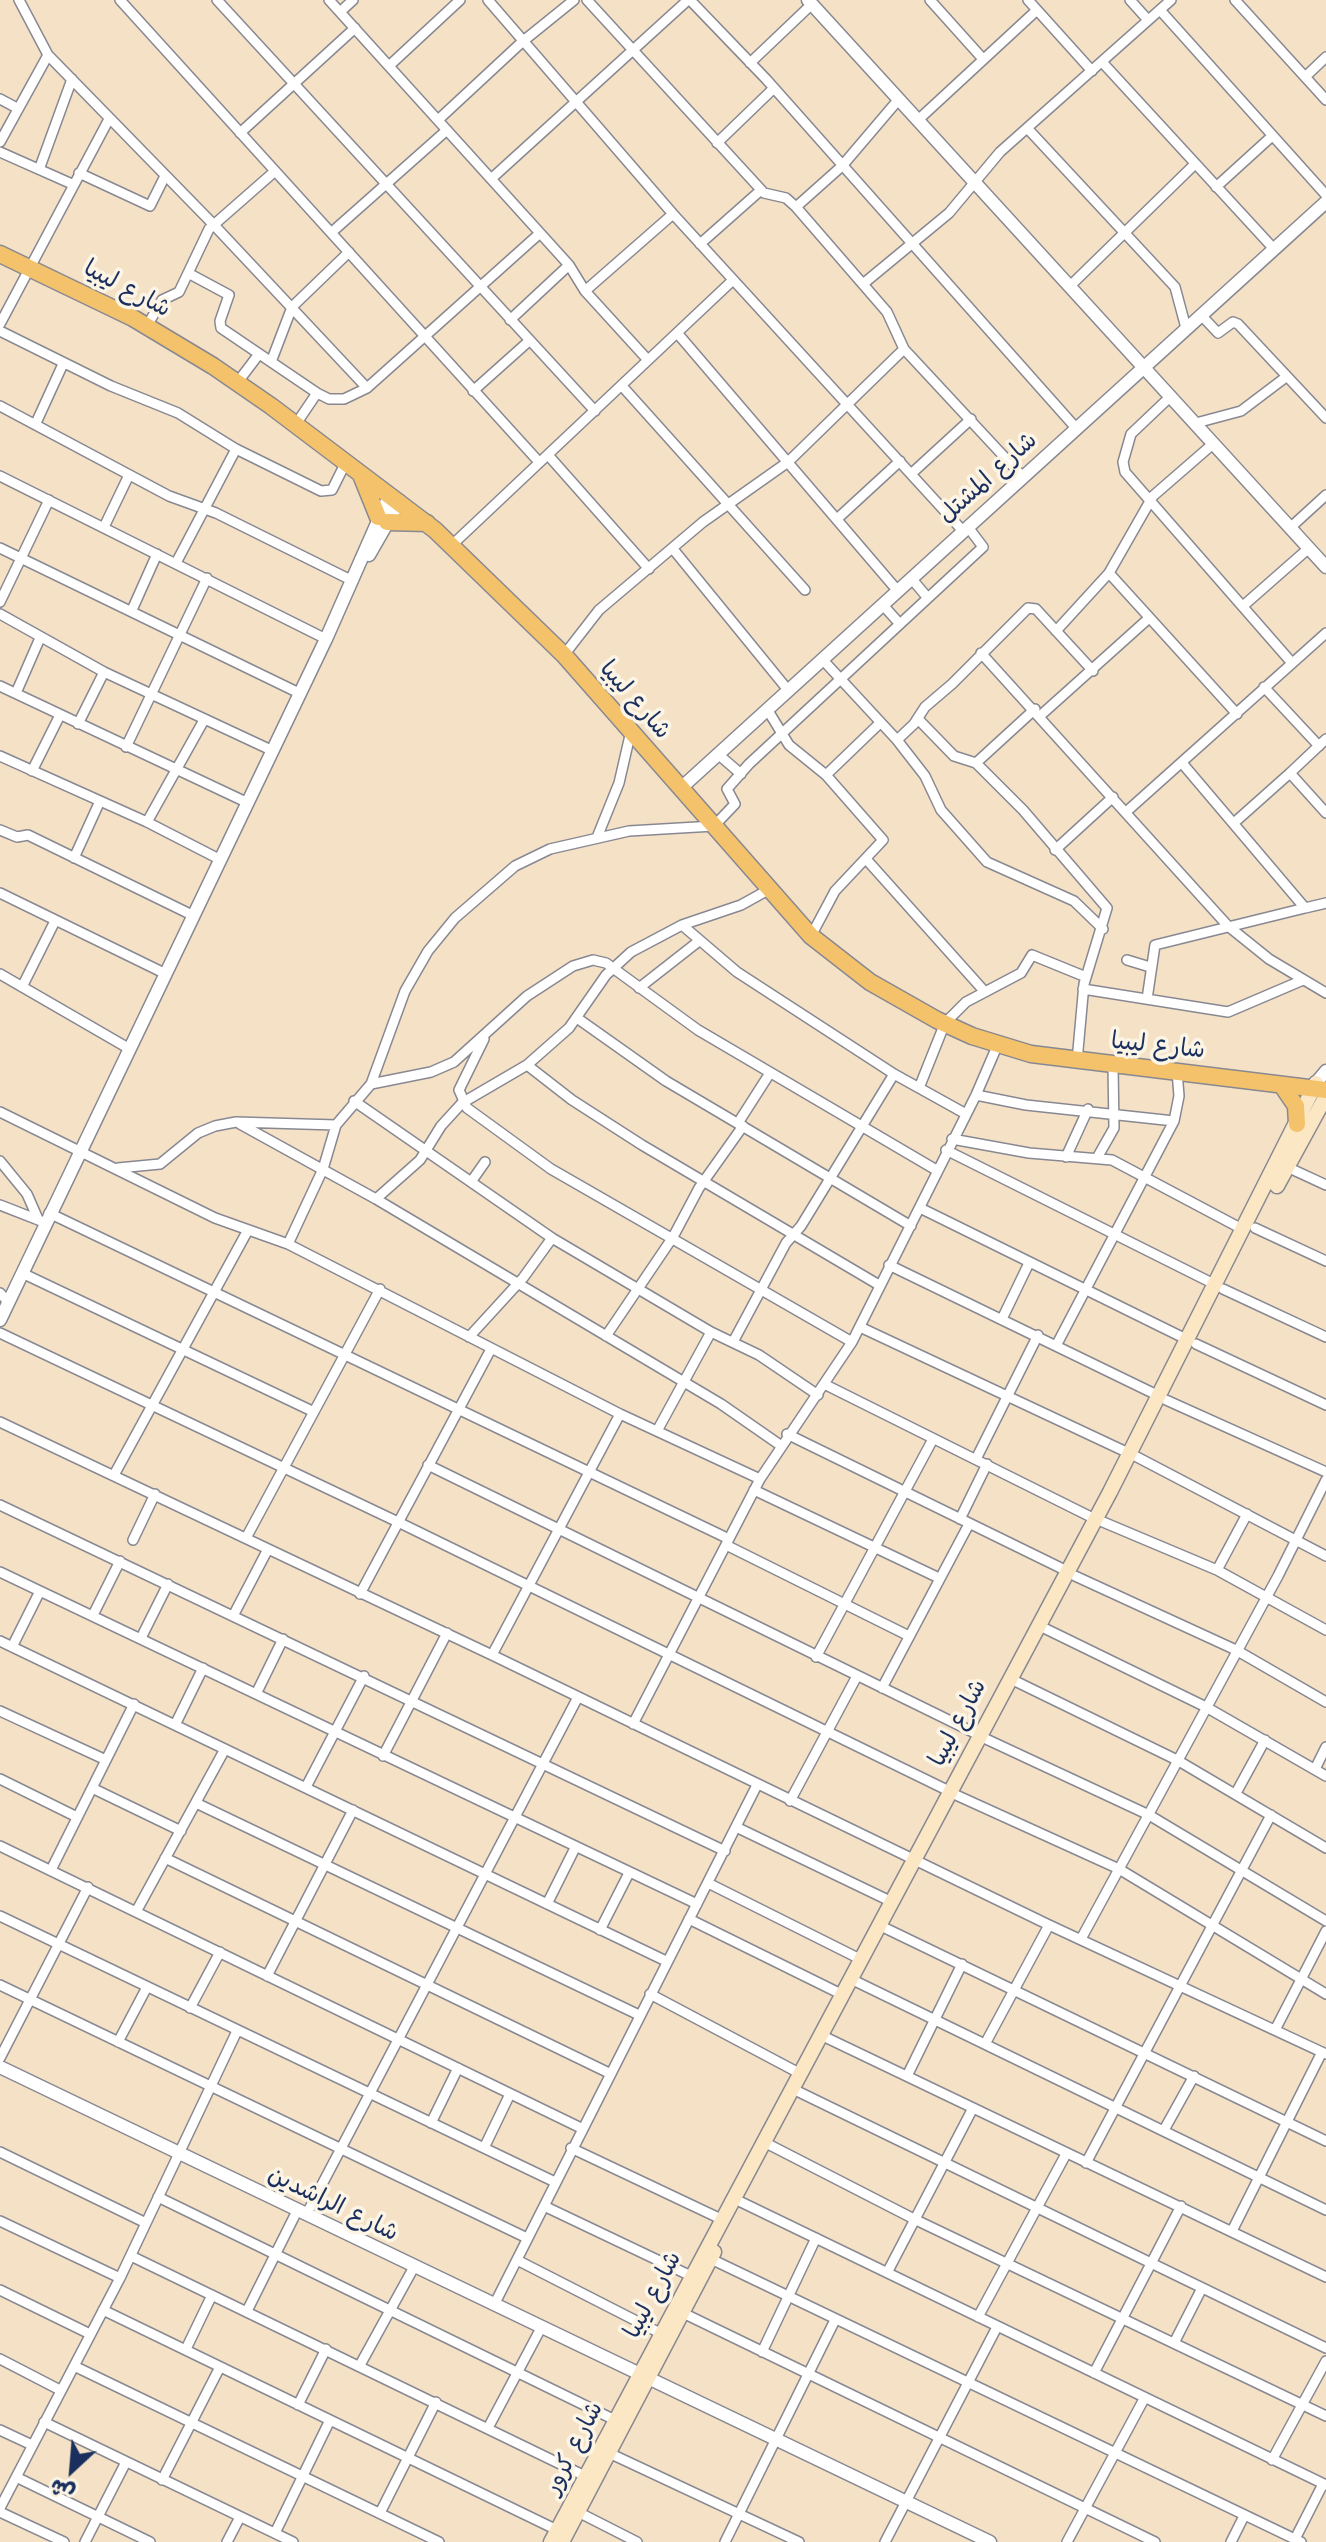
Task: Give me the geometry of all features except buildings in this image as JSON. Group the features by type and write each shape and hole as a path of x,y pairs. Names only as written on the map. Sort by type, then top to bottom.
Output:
{"highway":[{"name":"شارع ليبيا","path":"0,254 147,326 296,424 427,523 564,655 811,936 870,982 945,1023 998,1044 1113,1066 1322,1086"},
{"path":"361,473 383,519 427,523"},
{"name":"شارع ليبيا","path":"1260,1082 1283,1087 1322,1086"},
{"path":"1283,1087 1296,1106 1297,1124"}],"main road":[{"name":"شارع ليبيا","path":"1250,1229 1297,1124 1322,1086"},
{"name":"شارع ليبيا","path":"766,2144 799,2092 885,1928 916,1861 1099,1521 1219,1287 1291,1161 1322,1086"},
{"name":"شارع ليبيا","path":"983,1737 1017,1682 1039,1634"},
{"name":"شارع ليبيا","path":"642,2378 660,2333 721,2219 766,2144 799,2073 890,1901 916,1861"},
{"name":"شارع ليبيا","path":"642,2378 683,2313 741,2202 745,2183"},
{"name":"شارع كرور","path":"557,2538 585,2476 642,2378"},
{"name":"شارع كرور","path":"557,2538 578,2512 609,2453 619,2422"}],"street":[{"path":"19,0 48,55 367,388"},
{"path":"120,0 539,462"},
{"path":"217,0 595,411"},
{"path":"329,0 569,265 585,291 647,359"},
{"path":"340,12 353,0"},
{"path":"390,65 460,0"},
{"path":"288,1244 323,1169 336,1125 371,1084 405,991 428,951 455,918 531,856 598,835 714,826 735,804 727,790 741,774 983,547 911,474 700,244 488,0"},
{"path":"438,120 522,42 574,0"},
{"path":"587,0 761,190 770,196 786,198 796,207 887,312 904,349 1023,477"},
{"path":"491,179 689,0 774,88 1076,428"},
{"path":"930,0 983,59"},
{"path":"1028,0 1092,71"},
{"path":"1130,0 1148,20"},
{"path":"863,284 949,213 1000,152 1171,0"},
{"path":"1235,0 1326,100"},
{"path":"750,63 810,2 1326,567"},
{"path":"918,120 1037,10"},
{"path":"1160,10 1326,195"},
{"path":"240,133 355,28"},
{"path":"0,142 48,55"},
{"path":"1305,77 1326,57"},
{"path":"1102,62 1274,249"},
{"path":"40,167 72,79"},
{"path":"717,143 774,88"},
{"path":"0,99 17,108"},
{"path":"796,207 842,166 899,99"},
{"path":"0,322 109,119"},
{"path":"1028,129 1177,290 1186,328"},
{"path":"332,232 447,130"},
{"path":"1216,187 1271,137"},
{"path":"0,152 21,164 40,167 72,184"},
{"path":"1070,286 1195,164"},
{"path":"147,326 162,300 176,296 213,224 274,172"},
{"path":"79,173 150,206 165,176"},
{"path":"700,244 761,190"},
{"name":"شارع المشتل","path":"681,788 1326,202"},
{"path":"585,291 673,214"},
{"path":"188,273 229,295 220,326 317,393 329,399 344,399 367,388 539,234"},
{"path":"271,362 292,307 349,252"},
{"path":"510,320 569,265"},
{"path":"452,545 733,280"},
{"path":"1201,315 1218,333 1235,322 1326,418"},
{"path":"0,331 63,364 178,413 236,449 326,492 332,490 346,462"},
{"path":"678,334 897,590"},
{"path":"473,391 529,341"},
{"path":"564,655 599,610 728,504 788,462 904,349"},
{"path":"237,383 259,354"},
{"path":"36,423 63,364"},
{"path":"1196,423 1241,411 1286,377"},
{"path":"622,386 805,590"},
{"path":"296,424 317,393"},
{"path":"1171,396 1131,434 1123,462 1125,472 1292,663"},
{"path":"0,406 169,496 205,508 353,581"},
{"path":"911,474 971,419"},
{"path":"1056,631 1109,573 1149,501 1214,443"},
{"path":"176,563 236,449"},
{"path":"548,455 649,569"},
{"path":"837,519 900,461"},
{"path":"104,527 129,475"},
{"path":"0,476 326,639"},
{"path":"1291,527 1326,495"},
{"path":"0,1320 4,1297 22,1273 44,1218 395,497"},
{"path":"0,602 49,500"},
{"path":"0,548 181,633 299,693"},
{"path":"1243,606 1309,548"},
{"path":"673,549 788,690"},
{"path":"132,610 157,554"},
{"path":"1109,573 1237,714"},
{"path":"126,747 207,578"},
{"path":"911,578 927,597"},
{"path":"882,604 899,623"},
{"path":"897,740 918,719 925,707 1028,608 1036,609 1093,671"},
{"path":"0,614 104,672 271,750"},
{"path":"976,763 1093,671 1148,619"},
{"path":"1126,812 1326,633"},
{"path":"16,693 40,638"},
{"path":"981,653 1038,712 1228,926 1326,993"},
{"path":"822,659 897,740 925,776 941,810 987,862 1074,901 1103,929"},
{"path":"78,724 104,672"},
{"path":"0,686 246,802"},
{"path":"1235,822 1322,743 1264,687"},
{"path":"767,709 789,745 826,775 883,840 835,891 811,936"},
{"path":"32,771 60,715"},
{"path":"918,719 954,756 976,763 1023,810 1108,911 1083,989 1077,1061"},
{"path":"147,822 204,720"},
{"path":"826,775 880,723"},
{"path":"598,835 619,783 631,731"},
{"path":"719,755 741,774"},
{"path":"0,756 147,822 219,859"},
{"path":"1182,763 1305,908"},
{"path":"1290,773 1326,813"},
{"path":"1055,850 1113,797"},
{"path":"74,858 100,801"},
{"path":"0,830 17,837 28,835 192,915"},
{"path":"866,859 985,992"},
{"path":"376,1199 426,1152 441,1126 462,1103 527,1065 577,1018 613,967 631,952 682,925 741,905 768,890"},
{"path":"0,893 164,973"},
{"path":"1147,999 1156,945 1326,903"},
{"path":"22,987 55,921"},
{"path":"682,925 737,972 894,1074 966,1114"},
{"path":"639,988 699,941"},
{"path":"919,1088 945,1023 966,1002 1021,973 1033,955 1086,977"},
{"path":"371,1084 446,1067 527,996 573,966 593,960 613,967 678,1017 938,1171"},
{"path":"1127,960 1150,967"},
{"path":"0,974 128,1048"},
{"path":"1083,989 1232,1011 1303,980"},
{"path":"577,1018 656,1075 911,1226"},
{"path":"485,1035 461,1085 462,1103 543,1164 852,1342"},
{"path":"633,1724 760,1479 787,1434 826,1385 852,1342 976,1095 998,1044"},
{"path":"527,1065 585,1109 879,1285"},
{"path":"1097,1158 1112,1132 1115,1113 1113,1066"},
{"path":"1057,1344 1174,1121 1179,1096 1177,1071"},
{"path":"606,1336 673,1237 770,1073"},
{"path":"733,1342 793,1234 832,1178 894,1074"},
{"path":"976,1095 1026,1105 1088,1109 1174,1121"},
{"path":"354,1101 552,1238 733,1342 818,1395"},
{"path":"1066,1157 1088,1109"},
{"path":"0,1112 215,1218 288,1244 620,1414 760,1479"},
{"path":"118,1168 160,1164 198,1133 236,1122 336,1125"},
{"path":"236,1122 376,1199 518,1283 721,1404 780,1445"},
{"path":"952,1139 1116,1162 1250,1229 1326,1261"},
{"path":"946,1150 1112,1235 1326,1337"},
{"path":"0,1161 44,1218"},
{"path":"1291,1161 1326,1185"},
{"path":"471,1182 485,1162"},
{"path":"0,1205 44,1218 213,1290 591,1471 909,1636"},
{"path":"920,1208 1326,1405"},
{"path":"114,1475 248,1230"},
{"path":"469,1337 518,1283 552,1238"},
{"path":"1002,1319 1029,1263"},
{"path":"889,1265 1057,1344 1162,1398 1326,1472"},
{"path":"22,1273 312,1411"},
{"path":"246,1538 380,1289"},
{"path":"860,1327 1133,1455 1326,1556"},
{"path":"657,1431 711,1332"},
{"path":"0,1333 398,1522 952,1793 1119,1869 1326,1994"},
{"path":"976,1459 1038,1335"},
{"path":"360,1594 491,1349"},
{"path":"826,1385 1099,1521 1217,1570 1325,1627"},
{"path":"492,1655 620,1414"},
{"path":"0,1422 447,1633 1049,1925 1324,2053 1232,2231"},
{"path":"787,1434 1071,1574 1236,1650 1326,1702"},
{"path":"816,1657 933,1439"},
{"path":"882,1688 939,1578 987,1464"},
{"path":"428,1465 816,1657 1149,1815 1326,1921"},
{"path":"1081,1939 1267,1596 1326,1480"},
{"path":"754,1490 939,1578"},
{"path":"133,1540 155,1494"},
{"path":"0,1505 364,1676 725,1851"},
{"path":"1217,1570 1247,1514"},
{"path":"233,1616 268,1549"},
{"path":"93,1615 120,1561"},
{"path":"0,1572 697,1904"},
{"path":"141,1638 168,1584"},
{"path":"12,1647 40,1591"},
{"path":"383,1756 447,1633"},
{"path":"1039,1634 1206,1707 1326,1776"},
{"path":"256,1694 283,1639"},
{"path":"0,1641 666,1961"},
{"path":"175,1725 203,1668"},
{"path":"306,1787 364,1676"},
{"path":"790,1801 857,1676"},
{"path":"1017,1682 1177,1760 1326,1848"},
{"path":"247,2311 274,2255 340,2148 578,1697"},
{"path":"51,1870 134,1704"},
{"path":"0,1711 106,1760"},
{"path":"1236,1793 1265,1740"},
{"path":"1315,1769 1326,1747"},
{"path":"137,1910 225,1749"},
{"path":"0,1779 77,1817"},
{"path":"494,2305 757,1785"},
{"path":"92,1788 181,1831"},
{"path":"196,1803 639,2015"},
{"path":"267,1976 353,1810"},
{"path":"1086,2163 1271,1815"},
{"path":"736,1827 890,1901"},
{"path":"0,1846 581,2128"},
{"path":"547,1904 575,1848"},
{"path":"165,1858 609,2073"},
{"path":"600,1930 629,1873"},
{"path":"708,1883 860,1959"},
{"path":"0,2058 88,1887"},
{"path":"0,1916 555,2182"},
{"path":"689,1919 841,1994"},
{"path":"985,2044 1049,1925"},
{"path":"885,1928 1326,2141"},
{"path":"1275,2030 1326,1931"},
{"path":"190,2008 220,1952"},
{"path":"907,2076 962,1964"},
{"path":"857,1982 1326,2210"},
{"path":"0,1985 527,2238"},
{"path":"118,2042 147,1987"},
{"path":"650,1994 799,2073"},
{"path":"64,2542 1,2504 131,2256 237,2031"},
{"path":"827,2038 1326,2277"},
{"name":"شارع الراشدين","path":"0,2067 642,2378 779,2439 990,2542"},
{"path":"431,2123 458,2068"},
{"path":"1164,2130 1194,2076"},
{"path":"799,2092 1326,2348"},
{"path":"484,2148 510,2094"},
{"path":"888,2271 973,2108"},
{"path":"766,2144 916,2220 1326,2416"},
{"path":"571,2148 721,2219"},
{"path":"0,2152 146,2223"},
{"path":"978,2317 1066,2154"},
{"path":"158,2197 619,2422"},
{"path":"711,2259 1298,2540 1325,2485 741,2202"},
{"path":"544,2206 691,2276"},
{"path":"1094,2373 1181,2206"},
{"path":"0,2221 120,2278"},
{"path":"762,2352 816,2238"},
{"path":"131,2256 585,2476"},
{"path":"517,2260 660,2333"},
{"path":"360,2365 414,2267"},
{"path":"1174,2343 1202,2288"},
{"path":"0,2290 90,2334"},
{"path":"186,2349 212,2295"},
{"path":"103,2310 409,2457 557,2538"},
{"path":"683,2313 1155,2542"},
{"path":"725,2542 779,2439 835,2320"},
{"path":"885,2542 997,2327"},
{"path":"488,2428 541,2328"},
{"path":"298,2405 326,2349"},
{"path":"0,2359 60,2390"},
{"path":"1272,2460 1326,2361"},
{"path":"74,2366 432,2541"},
{"path":"162,2480 220,2367"},
{"path":"1067,2542 1144,2399"},
{"path":"380,2513 436,2402"},
{"path":"275,2533 330,2420"},
{"path":"44,2422 293,2542"},
{"path":"0,2430 32,2445"},
{"path":"609,2453 799,2542"},
{"path":"85,2542 126,2462"},
{"path":"16,2477 150,2542"},
{"path":"578,2512 637,2542"},
{"path":"1231,2542 1244,2516"},
{"path":"227,2542 240,2517"}]}
